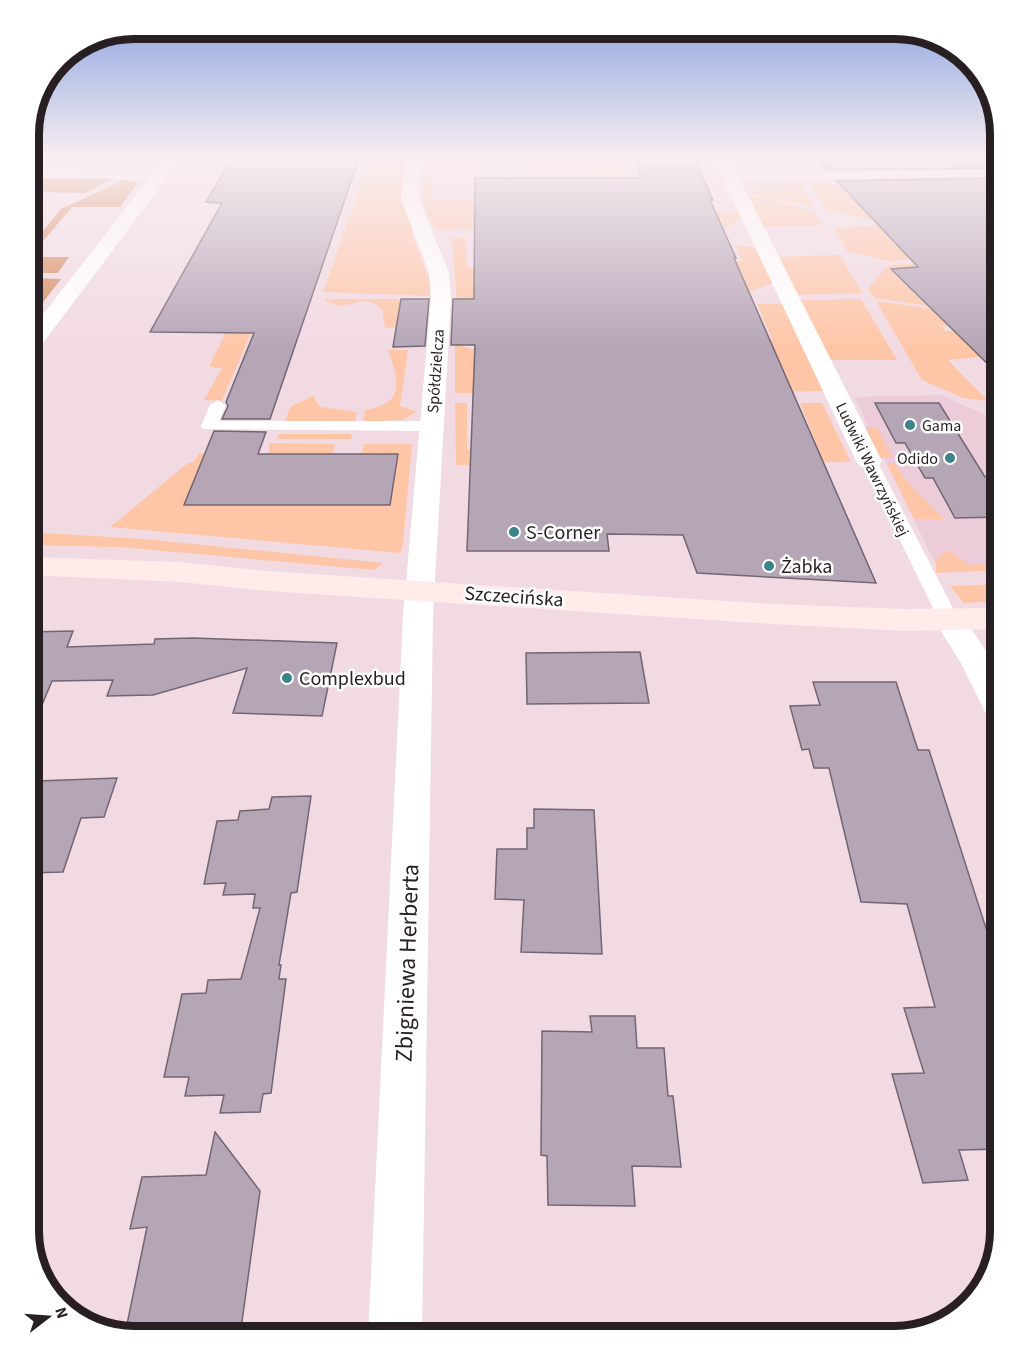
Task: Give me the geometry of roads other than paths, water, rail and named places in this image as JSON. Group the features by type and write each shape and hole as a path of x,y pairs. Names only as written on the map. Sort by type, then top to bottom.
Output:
{"street":[{"path":"39,333 124,222"},
{"name":"Spółdzielcza","path":"419,222 439,273 441,298 421,589"},
{"name":"Ludwiki Wawrzyńskiej","path":"751,222 869,461"},
{"name":"Szczecińska","path":"39,566 180,572 267,581 421,589 772,614 990,619"},
{"name":"Zbigniewa Herberta","path":"395,1326 421,589"},
{"name":"Ludwiki Wawrzyńskiej","path":"949,620 977,662 990,689"}],"lane":[{"path":"218,405 209,426 431,426"},
{"name":"Ludwiki Wawrzyńskiej","path":"869,461 949,620"}],"place":[{"name":"Gama","path":"910,425"},
{"name":"Odido","path":"950,458"},
{"name":"S-Corner","path":"514,532"},
{"name":"Żabka","path":"769,566"},
{"name":"Complexbud","path":"287,678"}]}
